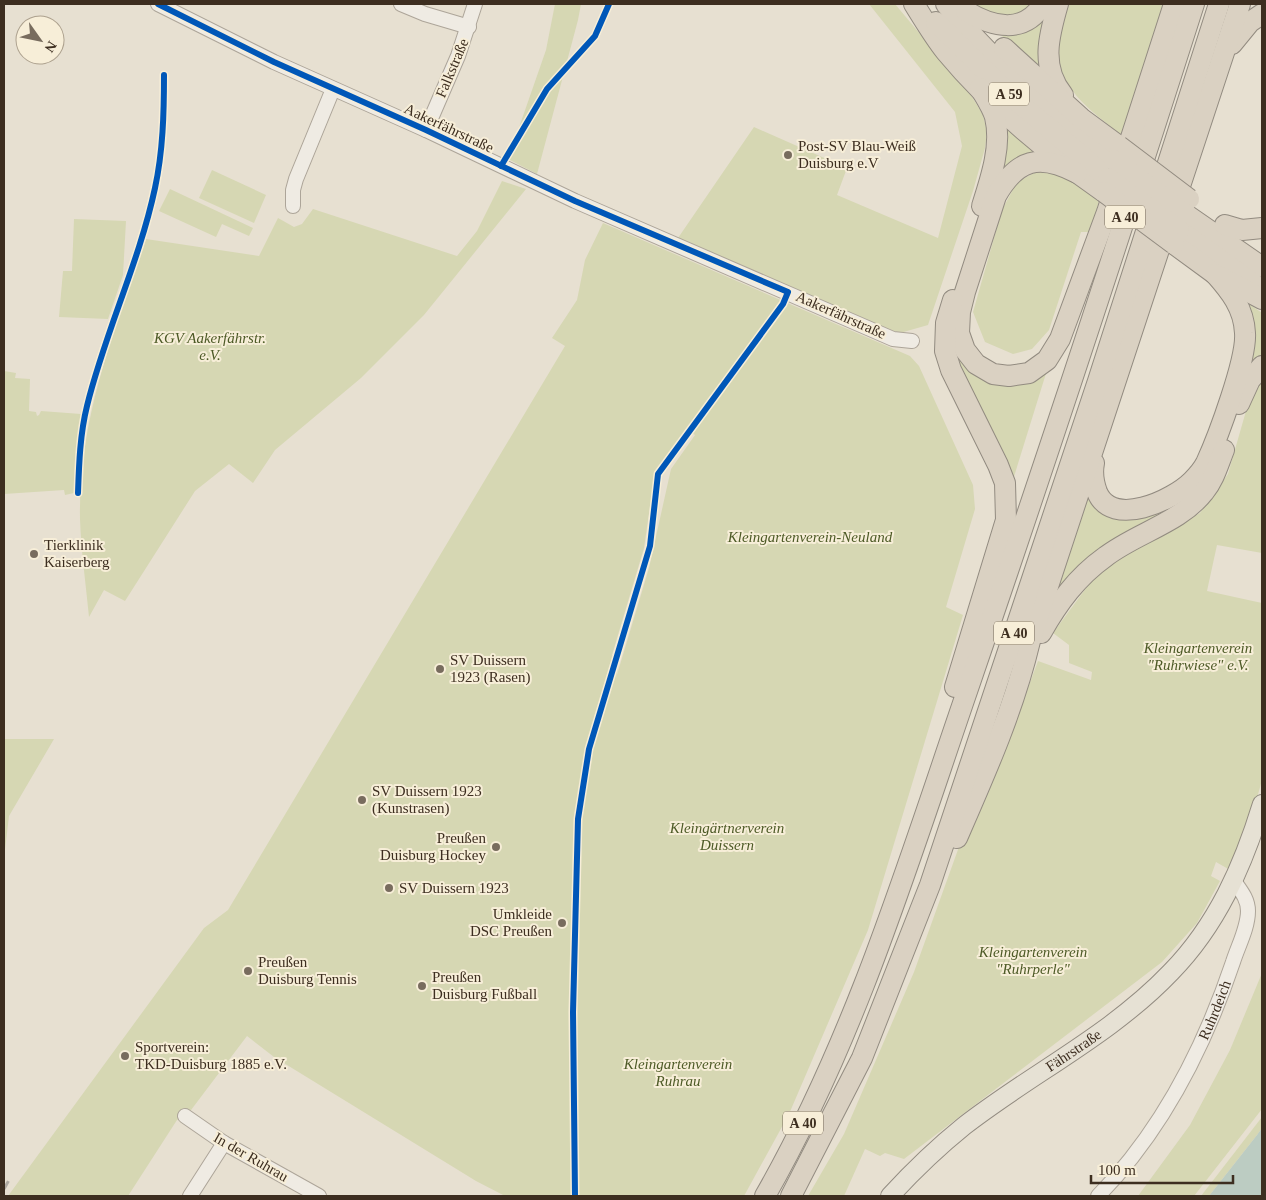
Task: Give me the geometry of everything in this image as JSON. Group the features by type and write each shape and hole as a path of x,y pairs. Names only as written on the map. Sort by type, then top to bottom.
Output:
{"highway":[{"path":"915,4 945,51 980,88 1077,173"},
{"name":"A 59","path":"915,4 1012,97 1181,221 1262,289"},
{"name":"A 59","path":"946,4 967,30 1023,86 1071,128 1111,169"},
{"path":"961,7 982,21 1005,26 1027,21 1043,4"},
{"path":"1058,4 1047,54 1050,72 1059,90 1081,118 1111,169 1181,221 1214,274 1239,305 1244,326 1245,344 1238,374 1205,465 1182,489 1137,510 1122,511 1108,505 1099,497 1092,472 1108,409"},
{"path":"1111,169 1077,173 1048,161 1032,162 1019,168 1006,179 996,196 960,312 959,333 966,350 976,364 993,374 1009,376 1029,373 1047,360 1060,339 1107,212 1174,4"},
{"name":"A 40","path":"765,1196 810,1110 857,1002 906,874 1057,431 1194,4"},
{"name":"A 40","path":"791,1196 862,1058 930,885 1095,390 1219,4"},
{"path":"930,885 955,840 990,763 1023,668 1030,641 1240,4"},
{"path":"961,7 1017,61 1081,118"},
{"path":"1222,61 1238,35 1250,22 1262,14"},
{"path":"942,767 937,746 1006,520 1005,483 951,370 945,350 946,323 986,194 996,151 997,130 994,114 980,88"},
{"path":"1057,431 1082,335 1107,212"},
{"path":"1181,221 1225,225 1242,230 1262,228"},
{"name":"A 59","path":"1181,221 1262,267"},
{"path":"1225,225 1262,251"},
{"path":"1214,274 1262,299"},
{"path":"1023,668 1051,614 1071,588 1088,571 1128,541 1188,508 1204,493 1213,478 1241,398 1250,380 1262,366"}],"main road":[{"path":"1234,881 1252,836 1262,804"},
{"name":"Fährstraße","path":"890,1196 914,1171 964,1126 1105,1028 1171,973 1208,927 1234,881"}],"street":[{"name":"Aakerfährstraße","path":"158,4 333,89 426,130 575,201 894,339 912,341"},
{"path":"401,4 425,14 469,27"},
{"name":"Falkstraße","path":"426,130 469,27 475,4"},
{"path":"294,206 293,190 296,179 333,89"},
{"name":"Ruhrdeich","path":"1098,1196 1120,1174 1161,1117 1194,1060 1223,992 1247,920 1247,901 1234,881"},
{"name":"In der Ruhrau","path":"185,1116 224,1143 319,1196"},
{"path":"190,1196 224,1143"}],"green space":[{"path":"555,4 581,4 537,174 508,159 546,50"},
{"path":"869,4 895,4 971,95 983,115 987,132 985,148 973,191 928,325 900,333 866,322 678,238 754,127 847,168 837,195 938,238 962,146 955,112"},
{"path":"973,4 1034,4 1024,15 996,19"},
{"path":"1052,4 1046,77 1000,34"},
{"path":"1069,4 1165,4 1121,135 1077,97 1062,73 1058,59 1057,44"},
{"path":"1001,113 1048,156 999,182"},
{"path":"212,170 266,195 254,223 199,198"},
{"path":"1038,171 1064,175 1099,200 1091,232 1081,232 1049,330 1032,349 1013,354 985,342 973,312 1002,210 1017,182"},
{"name":"KGV Aakerfährstr. e.V.","path":"502,181 526,189 424,315 361,378 275,450 253,483 229,464 195,491 125,601 104,590 89,617 80,519 81,482 85,446 100,376 146,239 259,256 278,218 294,227 302,224 313,209 457,256 477,231"},
{"path":"170,189 253,228 249,236 222,224 216,237 159,211"},
{"path":"74,219 126,221 123,275 108,319 59,317 63,271 72,271"},
{"path":"603,223 910,356 919,366 973,485 975,509 946,607 963,615 868,930 789,1114 744,1196 505,1196 476,1181 274,1057 247,1036 188,1114 177,1120 128,1196 8,1196 204,928 228,910 565,346 552,338 577,300 585,260","holes":["686,429 695,435 671,469 649,568 616,678 620,658 612,655 644,548 655,472"]},
{"path":"1245,301 1262,313 1262,360 1246,366"},
{"path":"952,340 981,376 1048,367 1012,483 958,369"},
{"path":"4,371 16,373 15,378 30,379 29,411 36,412 37,416 41,411 81,414 74,493 65,495 64,490 4,494"},
{"path":"1262,378 1262,553 1217,545 1207,591 1262,603 1262,780 1247,834 1230,870 1216,862 1211,876 1220,881 1197,923 1162,962 904,1159 885,1153 880,1156 865,1149 844,1196 808,1196 844,1134 914,972 960,844 1005,749 1038,661 1091,680 1092,672 1069,663 1069,645 1053,633 1092,580 1127,553 1200,513 1228,474 1250,397"},
{"path":"1206,480 1050,607 1088,494 1106,515 1115,518 1126,518 1150,511"},
{"path":"5,739 54,739 9,816 4,858"},
{"path":"1262,973 1262,1109 1194,1196 1138,1196 1190,1125 1230,1050"},
{"path":"1262,1117 1262,1128 1257,1135 1209,1196 1201,1196"}],"shaded area":[{"path":"1262,1128 1262,1196 1209,1196 1257,1135"}],"railway":[{"path":"4,1189 9,1180"}],"cycle path":[{"path":"158,4 274,62 426,130 575,201 788,292 783,304 658,474 650,546 589,749 578,819 573,1012 575,1196"},
{"path":"501,166 547,89 595,36 609,4"},
{"path":"78,493 81,438 94,378 140,243 155,188 160,160 164,75"}],"place":[{"name":"Post-SV Blau-Weiß Duisburg e.V","path":"788,155"},
{"name":"Tierklinik Kaiserberg","path":"34,554"},
{"name":"SV Duissern 1923 (Rasen)","path":"440,669"},
{"name":"SV Duissern 1923 (Kunstrasen)","path":"362,800"},
{"name":"Preußen Duisburg Hockey","path":"496,847"},
{"name":"SV Duissern 1923","path":"389,888"},
{"name":"Umkleide DSC Preußen","path":"562,923"},
{"name":"Preußen Duisburg Tennis","path":"248,971"},
{"name":"Preußen Duisburg Fußball","path":"422,986"},
{"name":"Sportverein: TKD-Duisburg 1885 e.V.","path":"125,1056"}],"park label":[{"name":"Kleingartenverein-Neuland","path":"810,537"},
{"name":"Kleingartenverein \"Ruhrwiese\" e.V.","path":"1198,656"},
{"name":"Kleingärtnerverein Duissern","path":"727,836"},
{"name":"Kleingartenverein \"Ruhrperle\"","path":"1033,960"},
{"name":"Kleingartenverein Ruhrau","path":"678,1072"}]}
